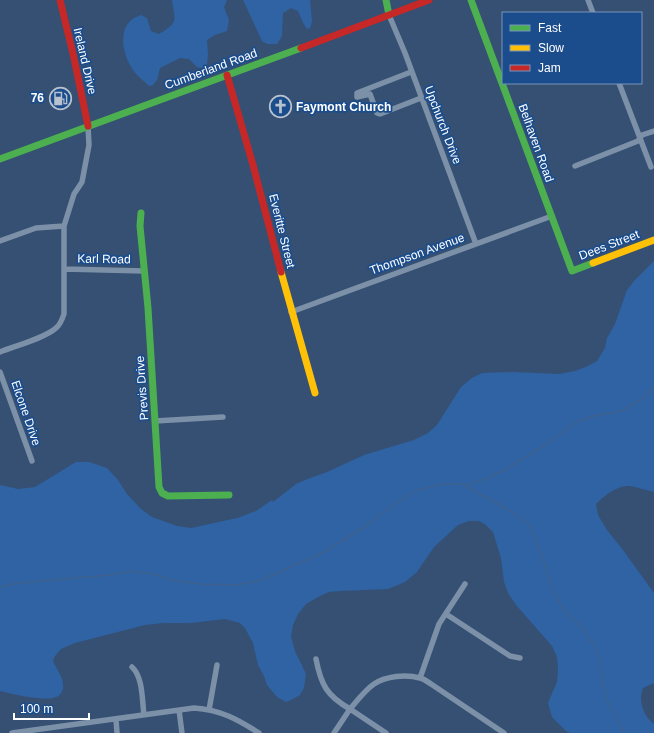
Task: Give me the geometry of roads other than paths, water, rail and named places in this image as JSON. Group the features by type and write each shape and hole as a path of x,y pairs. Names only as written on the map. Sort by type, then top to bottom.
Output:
{"street":[{"name":"Ireland Drive","path":"60,0 88,126"},
{"path":"386,0 389,15"},
{"name":"Cumberland Road","path":"0,159 429,0"},
{"name":"Belhaven Road","path":"471,0 502,83"},
{"path":"588,0 592,12"},
{"name":"Upchurch Drive","path":"389,15 476,244"},
{"path":"411,72 358,93 357,97 359,98 370,94 377,113 380,114 421,98"},
{"name":"Everitte Street","path":"227,75 253,164 291,312 315,393"},
{"name":"Belhaven Road","path":"502,84 572,271"},
{"path":"619,84 651,167"},
{"path":"0,352 48,334 59,325 64,314 64,226 74,194 82,182 89,145 88,126"},
{"path":"575,166 638,142 642,135 654,131"},
{"name":"Previs Drive","path":"141,212 140,226 148,308 159,487 162,493 168,496 229,494"},
{"name":"Thompson Avenue","path":"291,312 552,216"},
{"path":"0,241 36,228 64,226"},
{"name":"Dees Street","path":"572,271 654,240"},
{"name":"Karl Road","path":"64,269 144,270"},
{"name":"Elcone Drive","path":"0,372 32,461"},
{"path":"155,421 223,417"},
{"path":"420,678 439,624 465,584"},
{"path":"446,614 510,656 520,658"},
{"path":"316,659 320,680 337,701 386,733"},
{"path":"209,710 217,666"},
{"path":"132,667 136,670 139,681 144,715"},
{"path":"334,733 350,709 374,684 383,680 401,676 420,678 431,684 504,733"},
{"path":"12,733 47,731 194,708 226,714 260,733"},
{"path":"179,710 182,733"},
{"path":"116,719 118,733"}],"waterway":[{"path":"466,485 503,471 545,445 578,421 594,416 621,411 645,397 654,386"},
{"path":"0,587 18,583 109,575 132,571 153,574 175,581 200,584 236,585 259,581 324,552 369,524 379,515 415,491 442,484 462,484 507,509 529,524 542,556 551,585 560,604 585,631 588,638 594,644 601,664 601,676 607,700 625,733"}],"place":[{"name":"76","path":"60,98"},
{"name":"Faymont Church","path":"280,107"}]}
